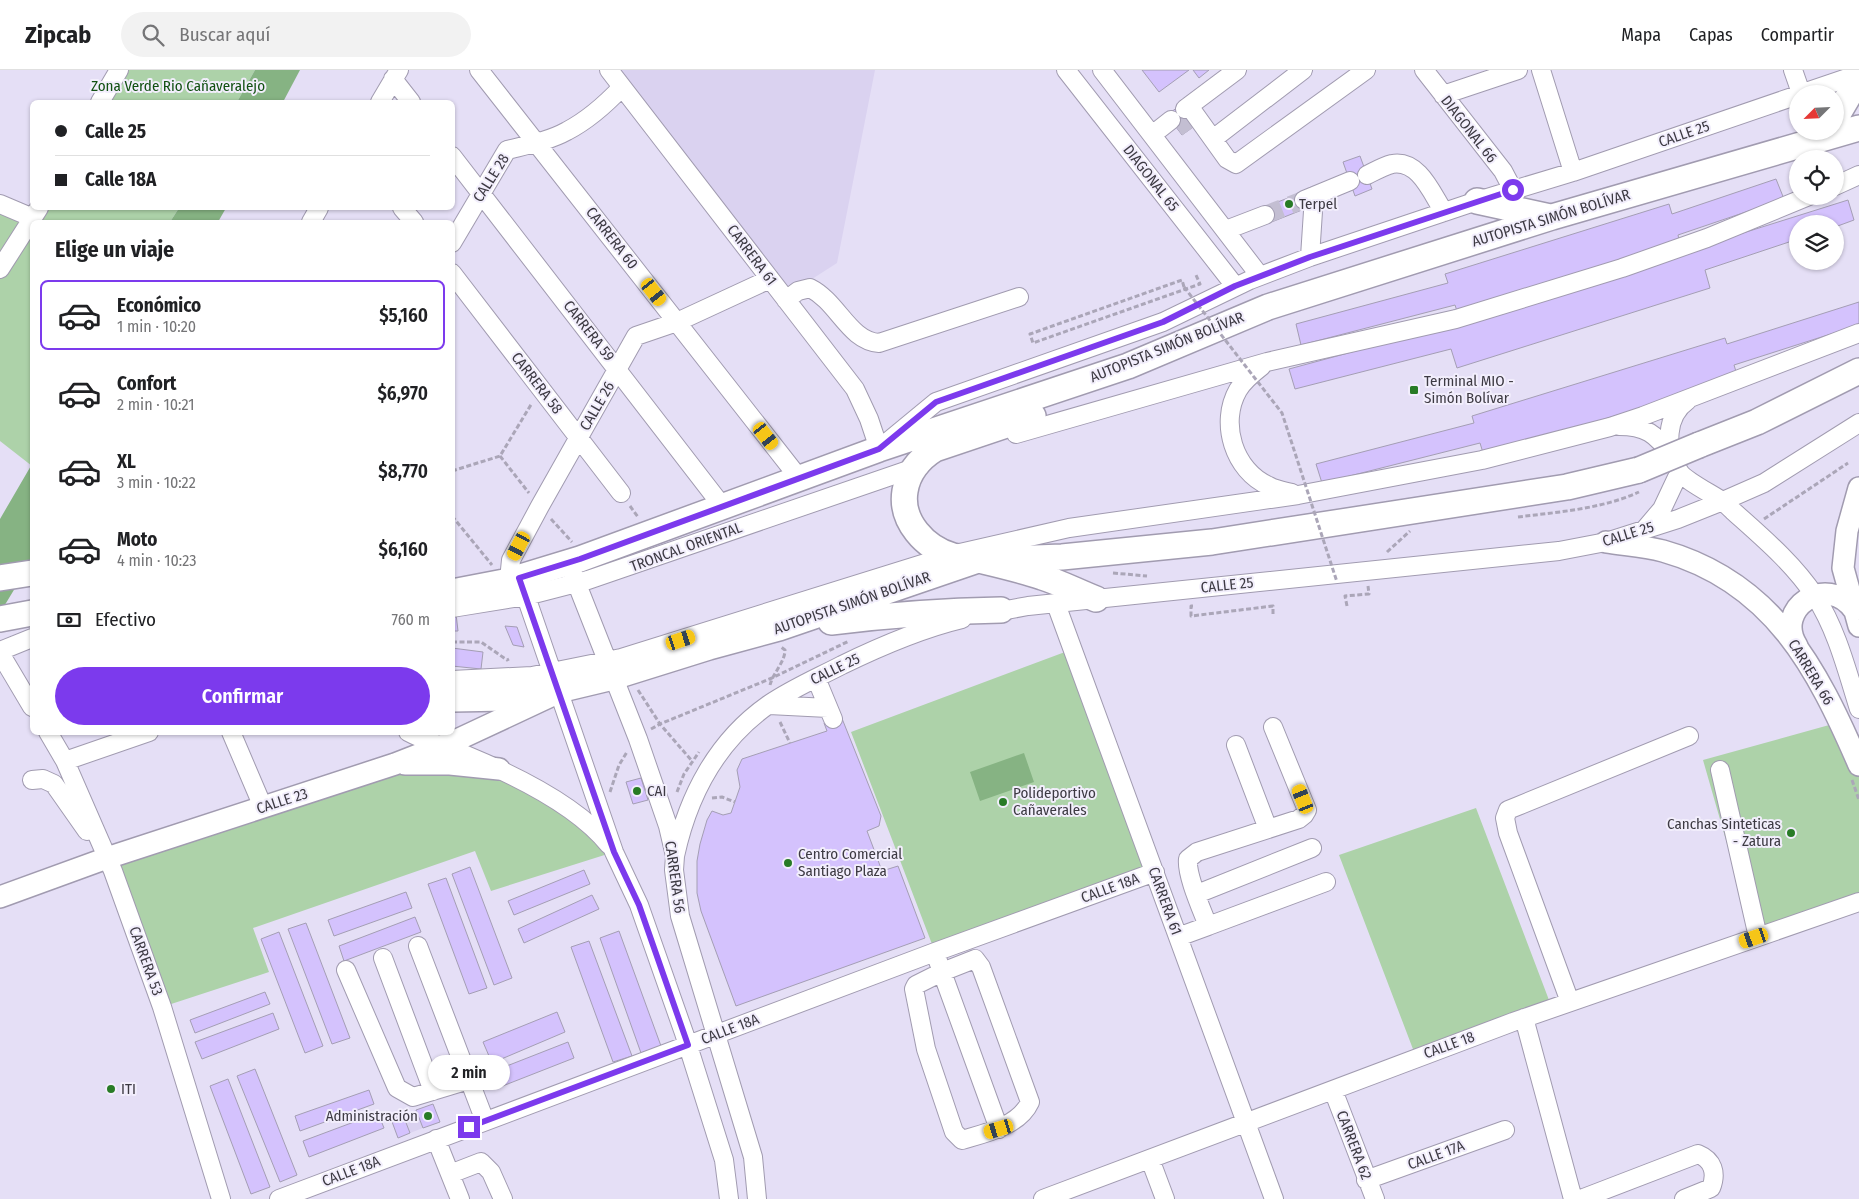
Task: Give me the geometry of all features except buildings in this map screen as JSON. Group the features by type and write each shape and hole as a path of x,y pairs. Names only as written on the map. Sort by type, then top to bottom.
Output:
{"highway":[{"path":"1844,103 1859,78"},
{"name":"AUTOPISTA SIMÓN BOLÍVAR","path":"1844,129 1859,128"},
{"name":"AUTOPISTA SIMÓN BOLÍVAR","path":"455,592 514,584 572,573 649,533 879,449 1128,366 1268,306 1796,140"},
{"path":"1477,201 1552,217"},
{"path":"1096,599 1043,577 951,555 926,542 913,528 907,516 904,494 906,483 914,468 926,455 935,449 1036,415 1128,366"},
{"name":"AUTOPISTA SIMÓN BOLÍVAR","path":"455,699 507,698 556,682 610,669 709,647 780,637 978,560 1062,557 1212,542 1567,488 1642,480 1699,445 1757,422 1859,371"},
{"path":"0,578 30,572"},
{"path":"780,637 883,615 1000,610"},
{"path":"0,619 30,613"}],"main road":[{"path":"1857,618 1843,568 1847,531 1859,488"},
{"name":"CARRERA 66","path":"1606,542 1662,551 1695,563 1736,585 1764,608 1775,618 1800,649 1814,672 1840,722 1859,765"},
{"path":"1800,649 1792,634 1793,618 1802,604 1814,595 1828,594 1840,597 1850,605 1857,618"},
{"name":"CALLE 23","path":"0,898 107,858 395,764 459,739 548,698 556,682"},
{"path":"395,764 450,764 499,769"}],"street":[{"path":"101,100 119,70"},
{"name":"CARRERA 60","path":"479,70 799,478"},
{"name":"CARRERA 61","path":"609,70 855,389 869,419 879,449"},
{"name":"DIAGONAL 65","path":"1066,70 1235,286"},
{"name":"DIAGONAL 65","path":"1102,70 1260,276"},
{"path":"1237,70 1190,112 1233,164 1239,163 1366,70"},
{"path":"1213,140 1303,70"},
{"name":"DIAGONAL 66","path":"1424,70 1503,171 1513,190"},
{"path":"1443,95 1518,70"},
{"path":"1541,70 1574,172"},
{"path":"1793,70 1797,85"},
{"name":"CALLE 25","path":"1826,85 1859,74"},
{"path":"381,100 396,75"},
{"path":"396,75 410,100"},
{"name":"CALLE 28","path":"455,238 507,150 536,143 566,132 593,114 622,87"},
{"name":"CALLE 25","path":"879,449 936,402 1163,322 1235,286 1260,276 1310,257 1477,201 1574,172 1789,97"},
{"path":"1155,139 1174,124"},
{"name":"CARRERA 59","path":"455,160 723,506"},
{"path":"1367,175 1393,164 1404,164 1411,167 1419,174 1444,212"},
{"path":"1310,257 1309,198 1350,181"},
{"path":"0,204 36,213"},
{"name":"TRONCAL ORIENTAL","path":"572,573 626,568 914,468 1040,427 1267,362 1456,320 1622,268 1706,238 1789,204"},
{"path":"404,210 412,220"},
{"path":"1226,230 1265,215"},
{"path":"0,269 30,222"},
{"name":"CARRERA 58","path":"455,277 621,493"},
{"name":"CALLE 26","path":"514,584 512,560 636,336 678,322 770,279"},
{"path":"786,300 798,291 810,288 828,300 859,337 870,343 879,343 1019,297"},
{"path":"610,669 620,658 951,555 1069,528 1298,495 1482,460 1610,426 1692,397 1859,333"},
{"path":"1267,362 1246,378 1237,392 1231,408 1230,426 1232,441 1239,458 1251,474 1269,486 1298,495"},
{"path":"1645,529 1662,509 1677,467 1669,428 1673,415 1681,405 1692,397"},
{"name":"CALLE 25","path":"675,856 686,814 703,777 739,730 769,705 816,678 882,646 940,624 1000,610 1559,551 1606,542 1678,519 1764,483 1859,423"},
{"path":"1610,426 1628,426 1645,429 1655,435 1677,467 1722,501 1789,564 1814,595 1834,635 1859,709"},
{"name":"CARRERA 56","path":"572,573 638,739 668,826 675,856 674,870 680,916 753,1156 757,1199"},
{"path":"0,588 30,582"},
{"path":"455,607 514,584 556,682 614,852 639,905 688,1045 724,1160 729,1199"},
{"path":"0,607 30,601"},
{"name":"CARRERA 61","path":"1056,604 1274,1199"},
{"path":"30,639 0,652 30,704"},
{"path":"455,680 532,676 556,682"},
{"path":"769,705 830,714 816,678"},
{"path":"1208,926 1187,867 1188,859 1197,852 1299,819 1307,810 1273,727"},
{"name":"CARRERA 53","path":"50,735 65,761 107,858 162,1007 221,1199"},
{"path":"65,761 143,735"},
{"path":"232,735 263,807"},
{"path":"416,735 499,769 529,784 586,822 614,852"},
{"path":"1570,1002 1508,833 1505,818 1508,810 1689,736"},
{"path":"1236,745 1268,829"},
{"path":"1720,770 1758,937"},
{"path":"32,780 43,779 54,784 107,858"},
{"path":"1196,894 1312,848"},
{"name":"CALLE 18A","path":"279,1199 715,1034 1155,872"},
{"path":"1178,937 1326,882"},
{"name":"CALLE 18","path":"1043,1199 1524,1018 1859,902"},
{"path":"418,946 485,1121"},
{"path":"935,952 999,1129"},
{"path":"383,958 433,1091"},
{"path":"975,960 981,967 1030,1102 1026,1112 999,1129 962,1140 954,1132 926,1048 914,989 916,985 942,972 975,960"},
{"path":"346,970 397,1088 413,1097 469,1080"},
{"path":"1524,1018 1573,1199"},
{"name":"CARRERA 62","path":"1333,1090 1374,1199"},
{"name":"CALLE 17A","path":"1366,1180 1505,1130"},
{"path":"436,1139 460,1199"},
{"path":"1581,1199 1698,1154 1709,1161 1713,1167 1714,1181 1711,1188 1684,1199"},
{"path":"1150,1159 1165,1199"},
{"path":"450,1174 481,1162 491,1172 503,1199"}],"path":[{"path":"1196,275 1200,284 1033,343 1030,334 1182,280 1184,287 1282,413 1338,588"},
{"path":"455,470 500,456 541,389"},
{"path":"1761,521 1848,463"},
{"path":"1515,517 1590,506 1626,498 1642,480"},
{"path":"621,493 649,533"},
{"path":"455,519 514,584"},
{"path":"1385,554 1411,530"},
{"path":"1330,563 1340,562"},
{"path":"1110,573 1156,577"},
{"path":"1345,596 1347,606"},
{"path":"1200,605 1191,606 1192,616 1273,606 1273,614"},
{"path":"770,686 772,678 785,655 780,637"},
{"path":"610,800 614,778 619,765 638,739 660,724 772,678 852,640"},
{"path":"455,642 481,642 506,660 515,659"},
{"path":"637,688 645,686"},
{"path":"660,724 692,761"},
{"path":"722,796 735,802"}],"shaded area":[{"path":"255,70 300,70 284,100 238,100"},
{"path":"609,70 875,70 837,263 784,297"},
{"path":"178,210 225,210 219,220 171,220"},
{"path":"30,467 30,563 0,613 0,519"},
{"path":"1024,753 1034,782 980,801 970,772"},
{"path":"416,1110 423,1128 410,1133 403,1115"}],"green space":[{"name":"Zona Verde Rio Cañaveralejo","path":"119,70 255,70 238,100 101,100"},
{"path":"0,204 33,218 38,210 178,210 171,220 30,220 30,464 0,441"},
{"name":"Polideportivo Cañaverales","path":"1073,649 1155,872 935,952 851,732"},
{"name":"Canchas Sinteticas - Zatura","path":"1840,722 1859,765 1859,902 1754,938 1703,760"},
{"path":"395,764 499,769 614,852 491,891 475,851 253,928 269,972 162,1007 107,858"},
{"path":"1476,808 1552,1008 1416,1057 1339,855"}],"tunnel":[{"path":"1177,128 1191,118"},
{"path":"1265,215 1303,200"}],"place":[{"name":"Terpel","path":"1289,204"},
{"name":"Terminal MIO - Simón Bolívar","path":"1414,390"},
{"name":"CAI","path":"637,791"},
{"name":"Polideportivo Cañaverales","path":"1003,802"},
{"name":"Canchas Sinteticas - Zatura","path":"1791,833"},
{"name":"Centro Comercial Santiago Plaza","path":"788,863"},
{"name":"ITI","path":"111,1089"},
{"name":"Administración","path":"428,1116"}],"route":[{"path":"469,1127 688,1045 639,905 614,852 519,578 580,559 879,449 936,402 1163,322 1235,286 1310,257 1513,190"}]}
